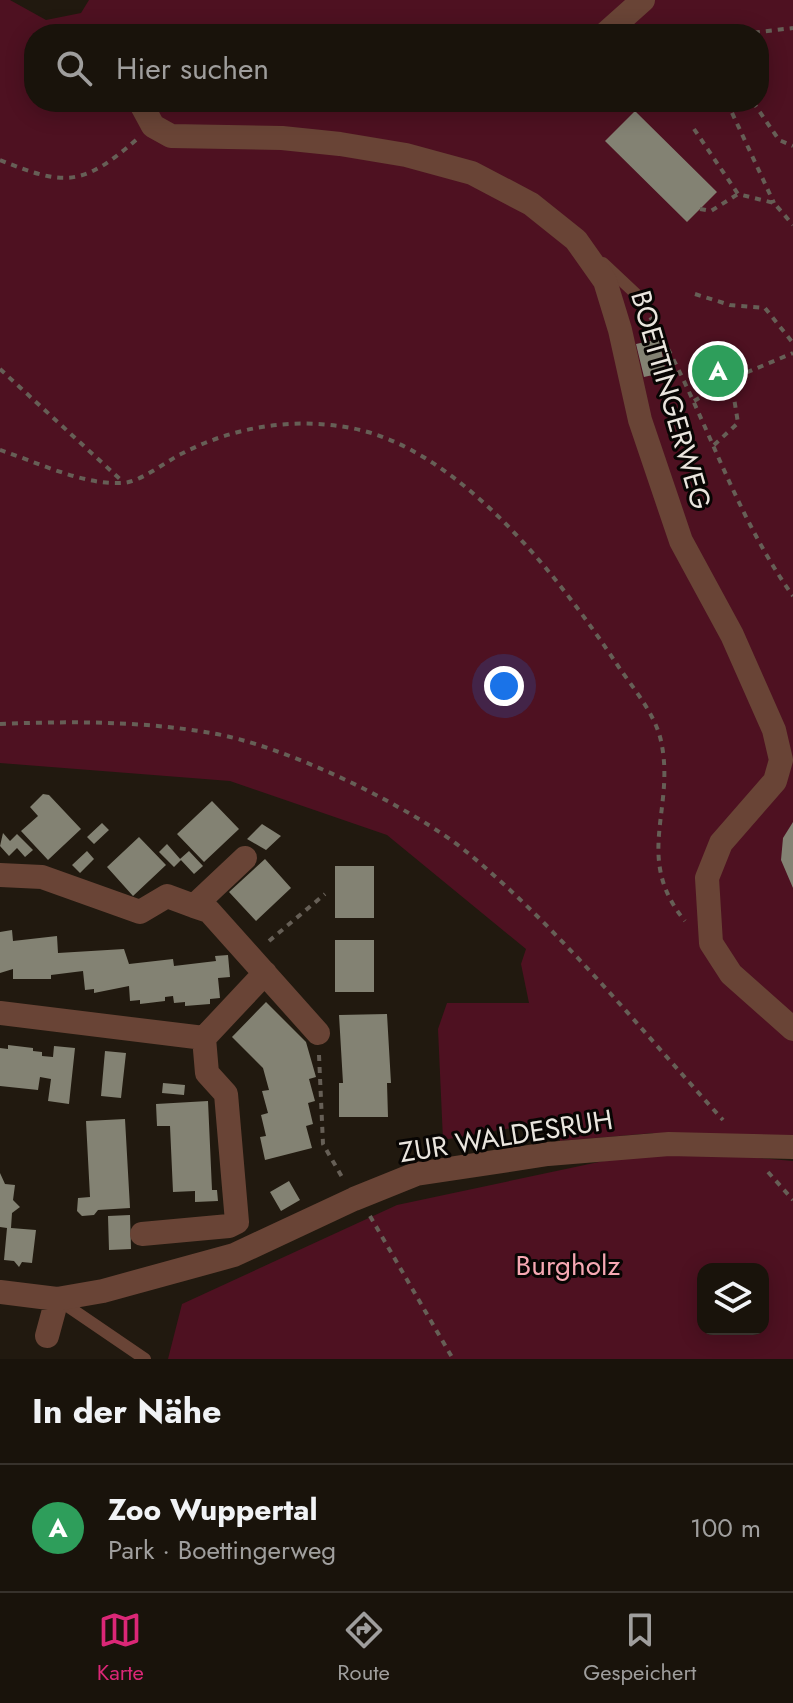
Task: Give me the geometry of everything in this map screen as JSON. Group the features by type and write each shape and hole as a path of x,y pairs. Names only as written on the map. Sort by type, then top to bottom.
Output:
{"street":[{"path":"616,24 643,0"},
{"path":"145,112 153,126"},
{"name":"BOETTINGERWEG","path":"153,126 171,136 189,139 282,138 406,155 472,173 531,204 576,240 605,281 620,330 640,420 681,541 732,635 774,730 781,760 775,781 721,843 707,878 711,943"},
{"path":"194,906 245,858"},
{"path":"0,875 42,877 140,912 167,896 209,911 318,1033"},
{"path":"711,943 731,974 793,1029"},
{"path":"142,1234 229,1226 237,1222 226,1094 207,1073 204,1038 258,966"},
{"path":"0,1013 204,1038"},
{"name":"ZUR WALDESRUH","path":"0,1292 57,1299 103,1291 234,1255 416,1174 548,1154 669,1144 793,1147"},
{"path":"47,1336 57,1299"}],"lane":[{"path":"576,240 636,294"},
{"path":"57,1299 145,1359"}],"path":[{"path":"769,31 793,28"},
{"path":"732,112 774,203 793,225"},
{"path":"760,112 779,140 793,146"},
{"path":"0,160 43,178 83,178 115,159 153,126"},
{"path":"694,129 738,194 774,203"},
{"path":"700,209 711,211 738,194"},
{"path":"636,294 668,344 764,556 793,596"},
{"path":"695,294 730,305 765,308 793,343"},
{"path":"694,401 731,379 793,353"},
{"path":"0,369 124,484"},
{"path":"714,445 738,423 731,379"},
{"path":"0,450 75,475 124,484 220,436 245,427 292,425 352,428 403,447 455,478 526,543 560,583 649,712 660,737 665,763 658,844 659,877 671,904 692,930 711,943"},
{"path":"0,724 82,720 213,733 307,762 389,802 466,852 534,916 793,1200"},
{"path":"258,966 325,894"},
{"path":"318,1033 323,1144 341,1174"},
{"path":"361,1196 384,1246 436,1324 453,1359"}],"green space":[{"name":"Burgholz","path":"0,0 10,0 46,20 81,13 89,0 793,0 793,1136 746,1157 793,1161 793,1359 168,1359 182,1304 397,1205 613,1159 654,1133 560,1141 556,1120 443,1140 438,1029 447,1003 529,1003 521,964 526,949 387,835 230,781 0,763"}],"building":[{"path":"636,112 717,192 687,222 605,141"},
{"path":"659,339 666,372 644,377 636,344"},
{"path":"43,794 49,795 81,829 48,860 21,831 38,816 30,807"},
{"path":"212,801 239,829 204,862 177,834"},
{"path":"793,822 793,888 781,860 783,838"},
{"path":"102,823 109,830 94,844 87,837"},
{"path":"262,824 281,836 266,850 247,839"},
{"path":"3,833 10,841 17,834 33,850 25,857 17,848 9,856 0,846"},
{"path":"139,837 166,865 133,896 107,867"},
{"path":"167,844 181,860 174,867 159,852"},
{"path":"87,851 94,859 80,873 72,865"},
{"path":"189,851 203,866 194,874 180,859"},
{"path":"265,859 291,888 256,921 229,892"},
{"path":"335,866 374,866 374,918 335,918"},
{"path":"12,930 13,941 57,936 58,953 124,949 129,964 173,959 174,966 216,961 215,956 228,955 230,977 218,978 220,998 210,999 210,1004 185,1006 185,1002 174,1003 173,996 165,997 165,1001 140,1004 140,1000 130,1001 129,986 94,993 94,989 85,990 83,971 51,975 51,979 13,979 13,969 0,973 0,932"},
{"path":"335,940 374,940 374,992 335,992"},
{"path":"266,1002 306,1042 316,1077 309,1079 315,1101 308,1103 313,1124 306,1126 312,1148 265,1160 260,1137 266,1136 261,1115 268,1113 262,1091 269,1090 263,1068 232,1037"},
{"path":"387,1014 391,1083 387,1083 388,1117 339,1117 339,1083 343,1083 339,1015"},
{"path":"8,1045 33,1048 33,1051 42,1052 42,1056 53,1057 54,1046 75,1048 69,1104 48,1101 51,1079 40,1077 38,1090 0,1086 0,1048 8,1049"},
{"path":"105,1051 126,1053 121,1098 101,1096"},
{"path":"163,1083 185,1085 184,1095 162,1093"},
{"path":"208,1101 212,1190 217,1190 218,1201 195,1202 195,1191 173,1192 170,1126 157,1126 156,1104"},
{"path":"125,1119 130,1208 98,1210 94,1215 82,1216 77,1211 78,1198 90,1197 86,1121"},
{"path":"0,1173 5,1184 15,1185 13,1200 20,1207 12,1213 11,1228 36,1230 32,1263 22,1262 19,1267 14,1261 4,1260 7,1228 0,1227"},
{"path":"289,1181 300,1200 281,1211 270,1192"},
{"path":"130,1215 131,1249 109,1250 108,1216"}],"place":[{"name":"Zoo Wuppertal","path":"718,371"}]}
